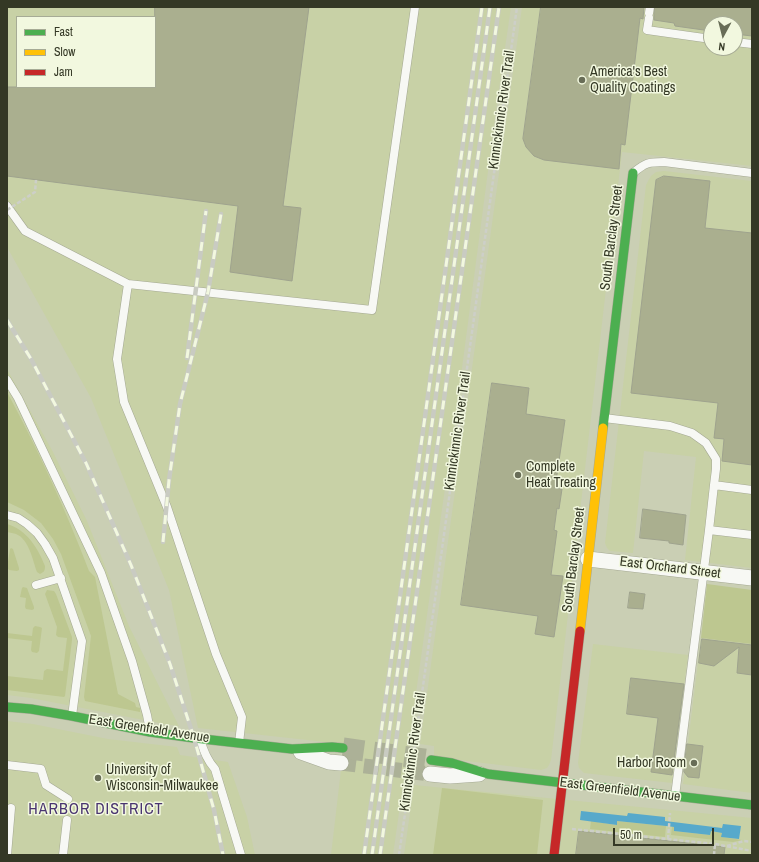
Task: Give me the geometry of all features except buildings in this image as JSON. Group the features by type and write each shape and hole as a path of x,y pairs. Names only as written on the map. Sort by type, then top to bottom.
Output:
{"street":[{"name":"South Barclay Street","path":"554,855 633,173"},
{"name":"East Orchard Street","path":"588,559 752,578"},
{"name":"East Greenfield Avenue","path":"7,707 72,716 150,732 292,749 329,762 342,756"},
{"name":"East Greenfield Avenue","path":"430,767 450,776 488,774 752,805"}],"lane":[{"path":"7,206 25,231 128,284 372,310 414,7"},
{"path":"649,13 648,30 703,37"},
{"path":"633,173 642,166 651,162 664,162 752,173"},
{"path":"128,284 117,359 124,402 167,507 216,654 242,717 239,743"},
{"path":"7,380 18,398 100,573 132,660 147,715 150,732"},
{"path":"604,418 670,426 692,433 706,443 716,459 704,572 675,796"},
{"path":"714,485 752,490"},
{"path":"7,514 18,518 27,524 37,533 45,544 53,558 61,578 82,641 72,716"},
{"path":"709,530 752,536"},
{"path":"36,585 61,578"},
{"path":"199,738 206,757 215,769 242,855"},
{"path":"7,765 41,769 46,785 68,799"},
{"path":"7,855 11,808"},
{"path":"63,855 67,820"}],"path":[{"name":"Kinnickinnic River Trail","path":"399,855 517,7"},
{"path":"7,210 35,192 36,180"},
{"path":"668,839 670,813"},
{"path":"572,829 715,844 752,850"},
{"path":"725,846 744,841 752,842"},
{"path":"714,855 715,844"}],"shaded area":[{"path":"7,7 511,7 462,368 393,855 331,855 344,744 198,728 169,590 91,398 7,247"},
{"path":"522,7 752,7 752,166 622,152 551,760 549,765 547,768 541,770 434,757 434,746 420,744"},
{"path":"664,171 752,181 752,568 685,560 696,457 644,451 633,553 610,551 605,543 646,185 651,176 656,172"},
{"path":"7,369 53,452 87,521 129,626 179,726 31,698 7,695"},
{"path":"7,392 51,480 89,571 95,577 118,694 135,703 136,707 140,708 140,712 85,701 84,697 91,636 61,554 53,539 41,523 24,510 7,502"},
{"path":"7,524 26,535 31,540 45,566 42,573 40,574 37,572 30,551 24,540 16,534 7,532"},
{"path":"11,548 13,549 19,568 17,571 9,570 7,568"},
{"path":"707,584 752,590 752,644 701,638"},
{"path":"23,587 27,588 34,607 32,610 26,609 25,607 26,598 20,597"},
{"path":"47,590 54,591 56,594 72,637 64,697 7,690 7,676 43,680 44,671 47,669 63,671 67,638 58,637 56,635 57,627 45,594"},
{"path":"35,626 42,628 39,651 37,653 32,652 31,650 32,641 7,638 7,633 32,636 33,628"},
{"path":"701,638 752,644 752,793 683,784"},
{"path":"593,644 688,655 672,783 584,773 579,768 578,763"},
{"name":"University of Wisconsin-Milwaukee","path":"7,721 33,724 108,739 177,747 180,755 228,762 247,817 255,855 7,855"},
{"path":"414,785 752,818 752,855 404,855"},
{"path":"442,788 543,800 537,855 433,855"},
{"path":"591,821 616,825 617,821 666,826 665,837 590,829"},
{"path":"672,827 675,827 674,831 710,835 710,831 722,833 722,837 742,840 733,842 671,835"}],"water":[{"path":"581,811 627,816 628,813 665,817 665,821 722,828 723,824 741,826 739,839 721,837 722,833 711,831 710,835 674,831 674,827 666,826 617,821 617,825 580,820"}],"tunnel":[{"path":"343,748 431,760"},
{"path":"341,763 430,774"}],"railway":[{"path":"364,855 482,7"},
{"path":"372,855 490,7"},
{"path":"380,855 499,7"},
{"path":"187,358 206,211"},
{"path":"163,542 169,480 180,404 208,292 221,214"},
{"path":"7,320 31,359 86,463 131,565 170,664 194,738 214,810 223,855"}],"traffic: fast":[{"path":"603,428 633,173"},
{"path":"7,707 31,709 150,732 194,738 292,749 332,747 343,748"},
{"path":"431,760 452,763 488,774 752,805"}],"traffic: slow":[{"path":"580,631 603,428"}],"traffic: jam":[{"path":"554,855 580,631"}],"place":[{"name":"America's Best Quality Coatings","path":"582,80"},
{"name":"Complete Heat Treating","path":"518,475"},
{"name":"Harbor Room","path":"694,763"},
{"name":"University of Wisconsin-Milwaukee","path":"98,778"}],"district":[{"name":"HARBOR DISTRICT","path":"96,810"}]}
